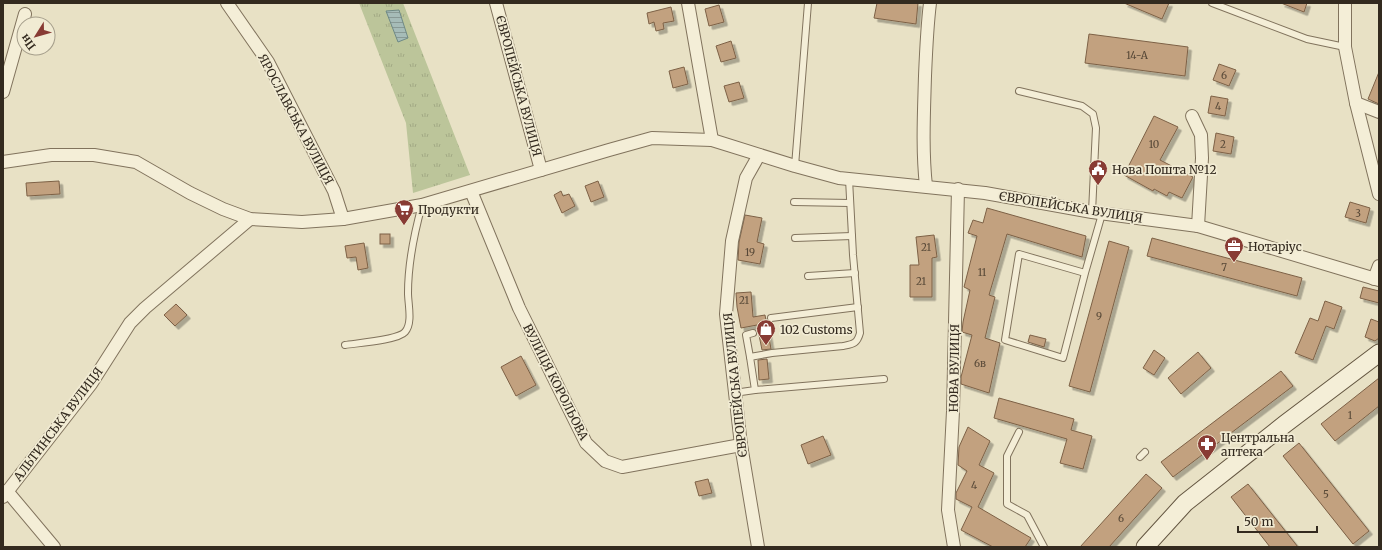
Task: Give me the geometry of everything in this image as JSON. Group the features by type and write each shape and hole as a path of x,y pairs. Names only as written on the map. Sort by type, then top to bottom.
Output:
{"main road":[{"path":"1145,547 1185,503 1285,424 1379,353"}],"street":[{"name":"ЯРОСЛАВСЬКА ВУЛИЦЯ","path":"227,3 268,62 334,191 343,219"},
{"name":"ЄВРОПЕЙСЬКА ВУЛИЦЯ","path":"496,3 542,170"},
{"path":"688,3 712,140"},
{"path":"926,186 924,170 924,108 930,3"},
{"path":"1345,3 1345,47 1356,103 1379,194"},
{"path":"3,92 25,14"},
{"path":"1356,103 1379,112"},
{"path":"1192,116 1201,135 1202,158 1198,226"},
{"name":"ЄВРОПЕЙСЬКА ВУЛИЦЯ","path":"3,162 50,155 94,154 136,162 190,193 223,209 250,219 302,222 343,219 422,205 652,138 712,140 839,178 958,189 1097,213 1198,226 1377,279"},
{"name":"ЄВРОПЕЙСЬКА ВУЛИЦЯ","path":"758,547 741,445 726,314 732,241 746,178 759,155"},
{"name":"НОВА ВУЛИЦЯ","path":"954,547 948,510 953,411 958,189"},
{"name":"ВУЛИЦЯ КОРОЛЬОВА","path":"471,191 519,308 586,443 590,448 605,461 622,467 741,445"},
{"name":"АЛЬТИНСЬКА ВУЛИЦЯ","path":"5,494 92,384 130,322 250,219"},
{"path":"1377,279 1379,266"},
{"path":"5,494 54,547"}],"lane":[{"path":"795,166 808,3"},
{"path":"1212,3 1306,39 1345,47"},
{"path":"1020,91 1082,106 1093,114 1096,128 1097,213 1085,273 1063,358 1005,340 1019,254 1085,273"},
{"path":"750,357 853,344 858,340 860,333 849,179"},
{"path":"794,202 850,203"},
{"path":"345,345 398,337 405,332 409,324 409,263 414,233 422,205"},
{"path":"796,238 852,236"},
{"path":"808,276 855,273"},
{"path":"771,318 858,307"},
{"path":"754,333 746,335 755,390"},
{"path":"741,392 884,379"},
{"path":"1019,432 1007,456 1007,504 1027,515 1044,547"},
{"path":"1140,458 1145,452"}],"green space":[{"path":"359,3 403,3 470,175 413,193 406,123"}],"water":[{"path":"399,10 408,38 398,42 386,11"}],"building":[{"path":"877,3 918,3 916,24 874,18"},
{"path":"1124,3 1169,3 1162,19"},
{"path":"1281,3 1307,3 1304,12"},
{"path":"719,5 724,22 709,26 705,9"},
{"path":"671,7 674,21 663,23 664,29 656,31 654,22 649,24 647,13"},
{"path":"1089,34 1188,47 1185,76 1085,63"},
{"path":"731,41 736,58 721,62 716,46"},
{"path":"1219,64 1236,70 1229,86 1213,80"},
{"path":"684,67 688,84 673,88 669,71"},
{"path":"1379,72 1379,104 1368,99"},
{"path":"739,82 744,98 729,102 724,86"},
{"path":"1211,96 1228,99 1225,116 1208,113"},
{"path":"1154,116 1178,127 1160,160 1193,177 1182,198 1169,192 1167,196 1154,189 1153,191 1124,175"},
{"path":"1216,133 1234,137 1231,154 1213,151"},
{"path":"59,181 60,194 27,196 26,183"},
{"path":"598,181 604,197 591,202 585,186"},
{"path":"561,191 563,196 569,194 575,206 562,213 554,195"},
{"path":"1350,202 1370,208 1366,223 1345,217"},
{"path":"987,208 1086,236 1082,257 1007,234 989,295 995,297 985,338 1000,343 989,393 961,384 961,377 972,335 962,332 970,290 964,287 977,236 968,233 973,220 983,223"},
{"path":"745,215 762,218 757,242 764,244 760,264 738,260 739,242"},
{"path":"380,234 390,234 390,244 380,244"},
{"path":"934,235 937,257 932,258 932,297 910,297 910,265 919,265 916,237"},
{"path":"1152,238 1302,278 1297,296 1147,256"},
{"path":"1109,241 1129,247 1090,392 1069,386"},
{"path":"364,243 368,268 358,270 356,257 347,258 345,246"},
{"path":"1363,287 1379,291 1379,303 1360,298"},
{"path":"751,292 753,317 765,315 771,349 762,350 757,325 741,328 736,293"},
{"path":"1325,301 1342,307 1334,329 1326,326 1313,360 1295,353 1310,318 1318,321"},
{"path":"176,304 187,315 175,326 164,315"},
{"path":"1371,319 1379,322 1379,338 1375,341 1365,337"},
{"path":"1030,335 1046,339 1044,347 1028,342"},
{"path":"1154,350 1165,358 1154,375 1143,368"},
{"path":"1198,352 1211,368 1181,394 1168,378"},
{"path":"521,356 536,385 516,396 501,367"},
{"path":"767,359 769,379 759,380 758,360"},
{"path":"1281,371 1293,386 1173,477 1161,462"},
{"path":"1379,378 1379,406 1335,441 1321,424"},
{"path":"999,398 1074,419 1071,430 1092,436 1083,469 1060,463 1067,439 994,418"},
{"path":"968,427 990,441 979,465 994,473 978,507 1031,538 1025,547 993,547 961,530 972,507 956,499 956,493 967,471 958,465 959,447"},
{"path":"823,436 831,455 808,464 801,445"},
{"path":"1299,443 1369,531 1353,544 1283,456"},
{"path":"1146,474 1162,488 1109,547 1080,547"},
{"path":"708,479 712,493 699,496 695,482"},
{"path":"1248,484 1298,547 1270,547 1231,497"}],"place":[{"name":"Нова Пошта №12","path":"1098,186"},
{"name":"Продукти","path":"404,226"},
{"name":"Нотаріус","path":"1234,263"},
{"name":"102 Customs","path":"766,346"},
{"name":"Центральна аптека","path":"1207,461"}]}
